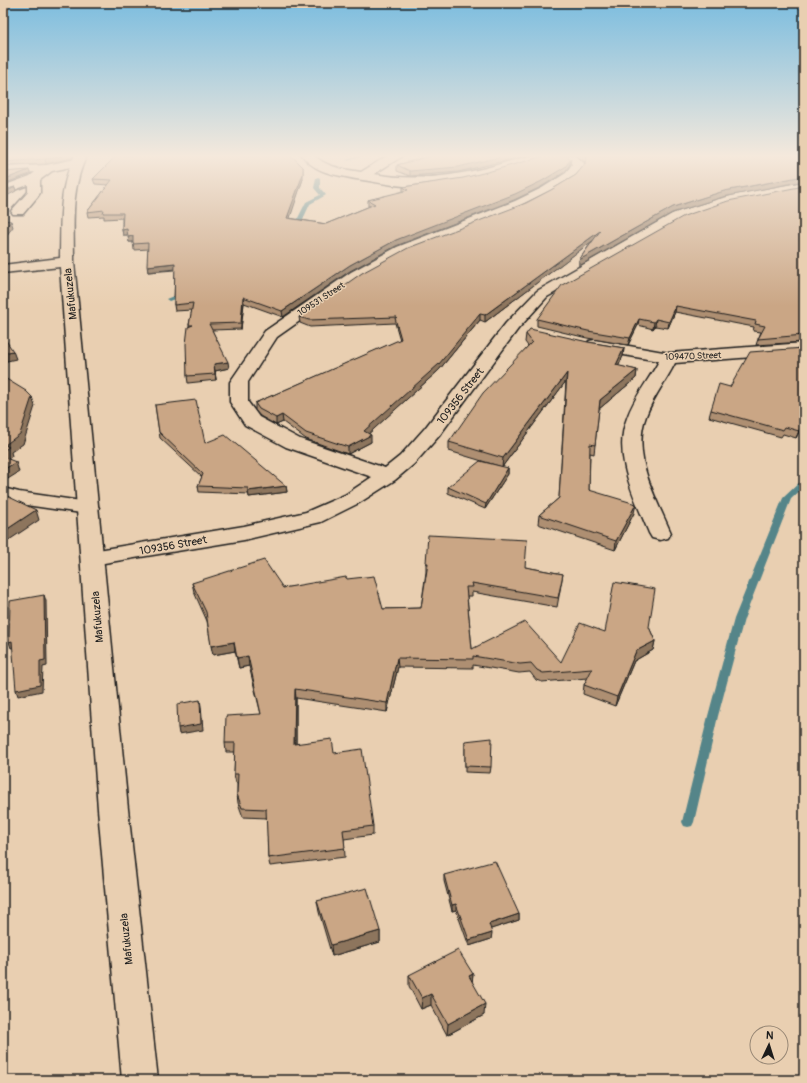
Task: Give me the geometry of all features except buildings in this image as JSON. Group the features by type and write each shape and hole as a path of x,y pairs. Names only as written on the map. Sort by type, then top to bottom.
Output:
{"street":[{"path":"18,212 23,206"},
{"name":"Mafukuzela","path":"68,206 67,262 113,809 140,1080"},
{"name":"109531 Street","path":"388,476 293,443 252,421 238,402 239,382 271,334 356,275 402,250 516,206"},
{"name":"109356 Street","path":"92,558 244,533 312,517 352,499 388,476 407,460 520,328 542,294 677,217 707,206"},
{"path":"3,269 67,262"},
{"name":"109470 Street","path":"580,342 669,358 804,348"},
{"path":"660,533 638,479 632,453 632,434 635,418 669,358"},
{"path":"3,494 19,498 88,508"}],"waterway":[{"path":"295,230 307,206"},
{"path":"169,299 186,293"},
{"path":"688,822 713,716 739,619 787,498 804,483"}]}
